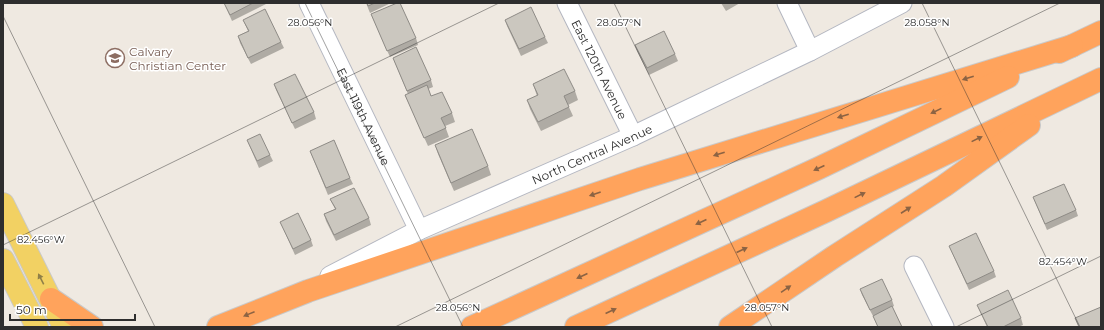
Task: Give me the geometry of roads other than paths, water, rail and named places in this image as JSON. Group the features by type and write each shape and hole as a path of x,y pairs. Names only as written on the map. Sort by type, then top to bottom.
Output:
{"highway":[{"path":"472,327 820,168 1101,32"},
{"path":"218,327 281,301 640,179 1072,46"},
{"path":"576,327 826,212 1101,79"},
{"path":"730,327 835,256 944,186 1075,92"},
{"path":"51,299 92,327"}],"main road":[{"path":"3,204 64,327"},
{"path":"3,260 37,327"},
{"path":"20,293 23,327"}],"street":[{"name":"East 119th Avenue","path":"309,3 418,230"},
{"name":"East 120th Avenue","path":"568,3 633,136"},
{"path":"787,3 810,51"},
{"name":"North Central Avenue","path":"281,301 418,230 633,136 810,51 902,3"},
{"path":"914,266 944,327"}],"place":[{"name":"Calvary Christian Center","path":"115,58"}]}
